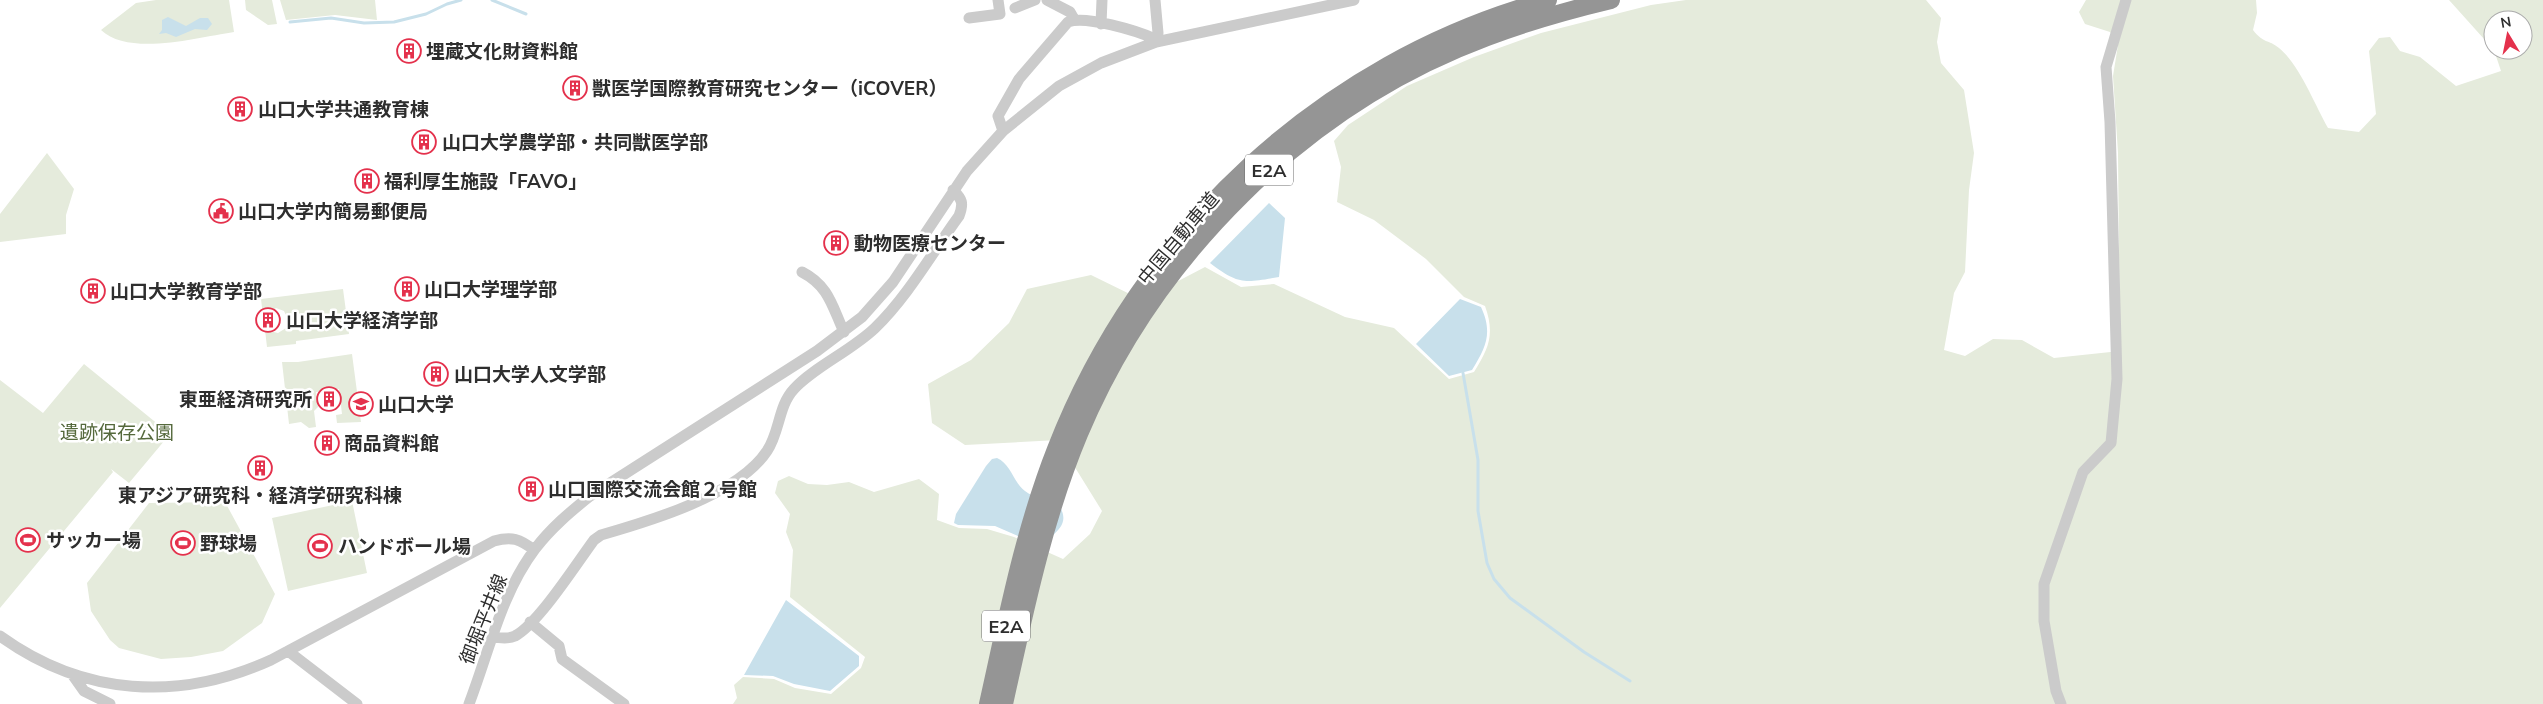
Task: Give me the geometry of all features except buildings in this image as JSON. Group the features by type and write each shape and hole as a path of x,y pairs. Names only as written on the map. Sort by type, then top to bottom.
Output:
{"highway":[{"name":"中国自動車道","path":"988,704 1070,414 1118,322 1183,233 1222,192 1280,138 1321,107 1360,82 1438,41 1519,8 1548,0"},
{"name":"中国自動車道","path":"1051,486 1078,436 1099,390 1144,312 1197,242 1272,168 1330,121 1400,78 1444,55 1526,24 1611,0"},
{"name":"中国自動車道","path":"1004,704 1032,551"}],"street":[{"path":"968,18 1000,14 998,0"},
{"path":"1015,8 1035,0"},
{"path":"1048,0 1070,12 1074,19 1141,32 1156,40 1158,33 1155,0"},
{"path":"1100,24 1102,0"},
{"name":"御堀平井線","path":"469,704 492,636 513,587 534,550 567,514 590,496 844,332 862,317 893,282 953,190 1003,131 1046,95 1082,72 1156,40 1354,0"},
{"path":"2061,704 2056,691 2044,621 2044,584 2083,472 2111,443 2117,370 2110,122 2106,67 2126,0"},
{"path":"1003,131 998,116 1019,79 1059,31 1074,19"},
{"path":"492,636 498,638 513,637 530,622 545,606 594,540 601,535 655,519 678,509 724,486 754,468 775,437 786,402 792,390 802,381 860,342 889,314 902,296 959,216 962,203 961,198 953,190"},
{"path":"802,272 816,280 826,290 844,332"},
{"path":"0,636 26,652 72,674 124,686 176,687 236,674 288,651 494,541 506,538 520,539 534,550"},
{"path":"530,622 559,646 562,659 624,704"},
{"path":"288,651 357,704"},
{"path":"72,674 84,691 110,704"}],"green space":[{"path":"156,0 229,0 234,32 184,41 146,44 113,38 101,30 136,3"},
{"path":"245,0 272,0 277,24 268,25 246,10"},
{"path":"280,0 375,0 377,20 335,15 286,20"},
{"path":"1686,0 1926,0 1941,18 1937,42 1941,63 1964,90 1974,153 1969,190 1965,272 1954,293 1944,350 1965,356 1993,339 2022,340 2054,358 2120,351 2118,153 2113,76 2118,45 2110,32 2085,24 2079,12 2086,0 2256,0 2257,13 2253,30 2260,37 2279,48 2293,64 2328,128 2359,132 2376,114 2369,51 2379,38 2390,37 2400,51 2420,57 2456,86 2501,71 2497,60 2533,60 2533,10 2483,10 2483,38 2449,0 2543,0 2543,704 733,704 737,698 734,685 743,677 774,679 795,688 831,694 861,668 865,657 790,597 793,550 786,532 790,514 775,493 778,481 789,476 808,484 827,485 849,482 874,492 919,479 939,494 937,520 959,528 987,529 1014,537 1063,559 1090,534 1102,511 1058,440 965,445 932,423 928,384 971,360 1009,323 1027,289 1091,275 1142,300 1205,267 1241,287 1274,284 1345,317 1394,328 1449,379 1474,372 1487,348 1489,340 1490,325 1485,306 1464,297 1426,259 1374,220 1337,202 1341,167 1334,141 1348,125 1407,86 1474,57 1541,33 1651,5"},
{"path":"47,153 74,189 66,215 66,234 0,242 0,214"},
{"path":"343,289 349,334 296,341 296,344 267,347 265,330 278,333 286,328 286,323 289,322 284,311 276,308 263,316 261,299"},
{"path":"352,354 361,422 337,423 336,415 342,414 339,389 316,392 318,407 314,411 316,427 309,428 301,422 289,424 282,362 298,362"},
{"name":"遺跡保存公園","path":"84,364 170,434 129,483 111,469 113,472 0,608 0,380 43,413"},
{"name":"ハンドボール場","path":"352,501 367,573 288,591 272,518"},
{"name":"野球場","path":"225,502 275,594 262,623 223,651 191,657 161,659 119,648 110,640 91,611 87,583 149,503"}],"water":[{"path":"168,17 186,26 200,18 208,18 212,24 207,30 195,29 176,37 166,33 159,34 162,30 162,20"},
{"path":"1269,203 1285,218 1279,277 1242,281 1235,279 1210,263"},
{"path":"1460,299 1481,307 1487,325 1486,340 1472,370 1449,376 1416,344"},
{"path":"997,458 1006,464 1025,491 1059,505 1063,515 1062,523 1051,537 1020,537 995,526 958,525 954,523 956,514 986,466 992,459"},
{"path":"786,600 859,656 859,666 830,691 794,684 773,676 744,675"}],"waterway":[{"path":"290,22 331,18 364,23 394,22 426,14 461,0"},
{"path":"492,0 526,14"},
{"path":"1463,373 1478,460 1478,511 1487,563 1494,579 1510,598 1584,652 1630,681"}],"place":[{"name":"埋蔵文化財資料館","path":"409,51"},
{"name":"獣医学国際教育研究センター（iCOVER）","path":"575,88"},
{"name":"山口大学共通教育棟","path":"240,109"},
{"name":"山口大学農学部・共同獣医学部","path":"424,142"},
{"name":"福利厚生施設「FAVO」","path":"367,181"},
{"name":"山口大学内簡易郵便局","path":"221,211"},
{"name":"動物医療センター","path":"836,243"},
{"name":"山口大学理学部","path":"407,289"},
{"name":"山口大学教育学部","path":"93,291"},
{"name":"山口大学経済学部","path":"268,320"},
{"name":"山口大学人文学部","path":"436,374"},
{"name":"東亜経済研究所","path":"329,399"},
{"name":"山口大学","path":"361,404"},
{"name":"商品資料館","path":"327,443"},
{"name":"東アジア研究科・経済学研究科棟","path":"260,468"},
{"name":"山口国際交流会館２号館","path":"531,489"},
{"name":"サッカー場","path":"28,540"},
{"name":"野球場","path":"183,543"},
{"name":"ハンドボール場","path":"320,546"}]}
